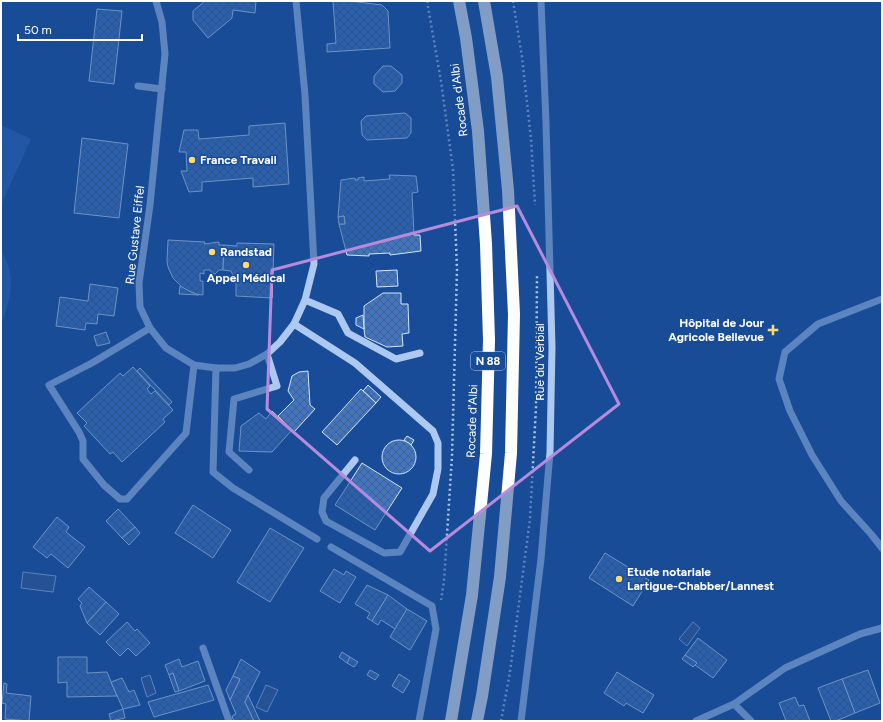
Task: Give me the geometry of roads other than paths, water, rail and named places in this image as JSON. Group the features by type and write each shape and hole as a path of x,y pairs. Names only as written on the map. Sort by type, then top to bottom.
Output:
{"highway":[{"name":"Rocade d'Albi","path":"451,721 472,595 486,454 488,340 486,244 478,131 466,38 459,1"},
{"name":"N 88","path":"476,721 482,696 500,577 511,453 514,314 507,182 497,78 484,1"}],"street":[{"name":"Rue Gustave Eiffel","path":"156,1 162,22 165,54 150,205 139,283 140,307 150,328 166,348 194,365 216,368 235,368 249,364 267,354 280,342 294,324 305,300 314,264 305,95 296,1"},
{"name":"Rue du Verbial","path":"521,721 541,559 550,452 552,347 541,1"},
{"path":"138,86 162,89"},
{"path":"882,298 818,324 785,352 779,379 790,411 812,455 841,501 872,534 882,548"},
{"path":"305,300 338,314 348,333 396,359 420,353"},
{"path":"294,324 355,363 433,431 438,443 438,469 433,494 400,552 384,553 326,521 322,512 324,498 355,460"},
{"path":"150,328 92,363 48,385 83,440 82,459 104,485 120,499 127,499 186,433 194,365"},
{"path":"249,470 229,452 234,399 277,386 267,354"},
{"path":"216,368 213,472 233,488 317,540"},
{"path":"331,547 432,606 436,628 419,721"},
{"path":"696,721 734,704 786,668 860,634 882,628"},
{"path":"203,648 229,721"},
{"path":"734,704 752,721"}],"place":[{"name":"France Travail","path":"192,160"},
{"name":"Randstad","path":"212,252"},
{"name":"Appel Médical","path":"246,265"},
{"name":"Hôpital de Jour Agricole Bellevue","path":"773,330"},
{"name":"Etude notariale Lartigue-Chabber/Lannest","path":"619,579"}]}
